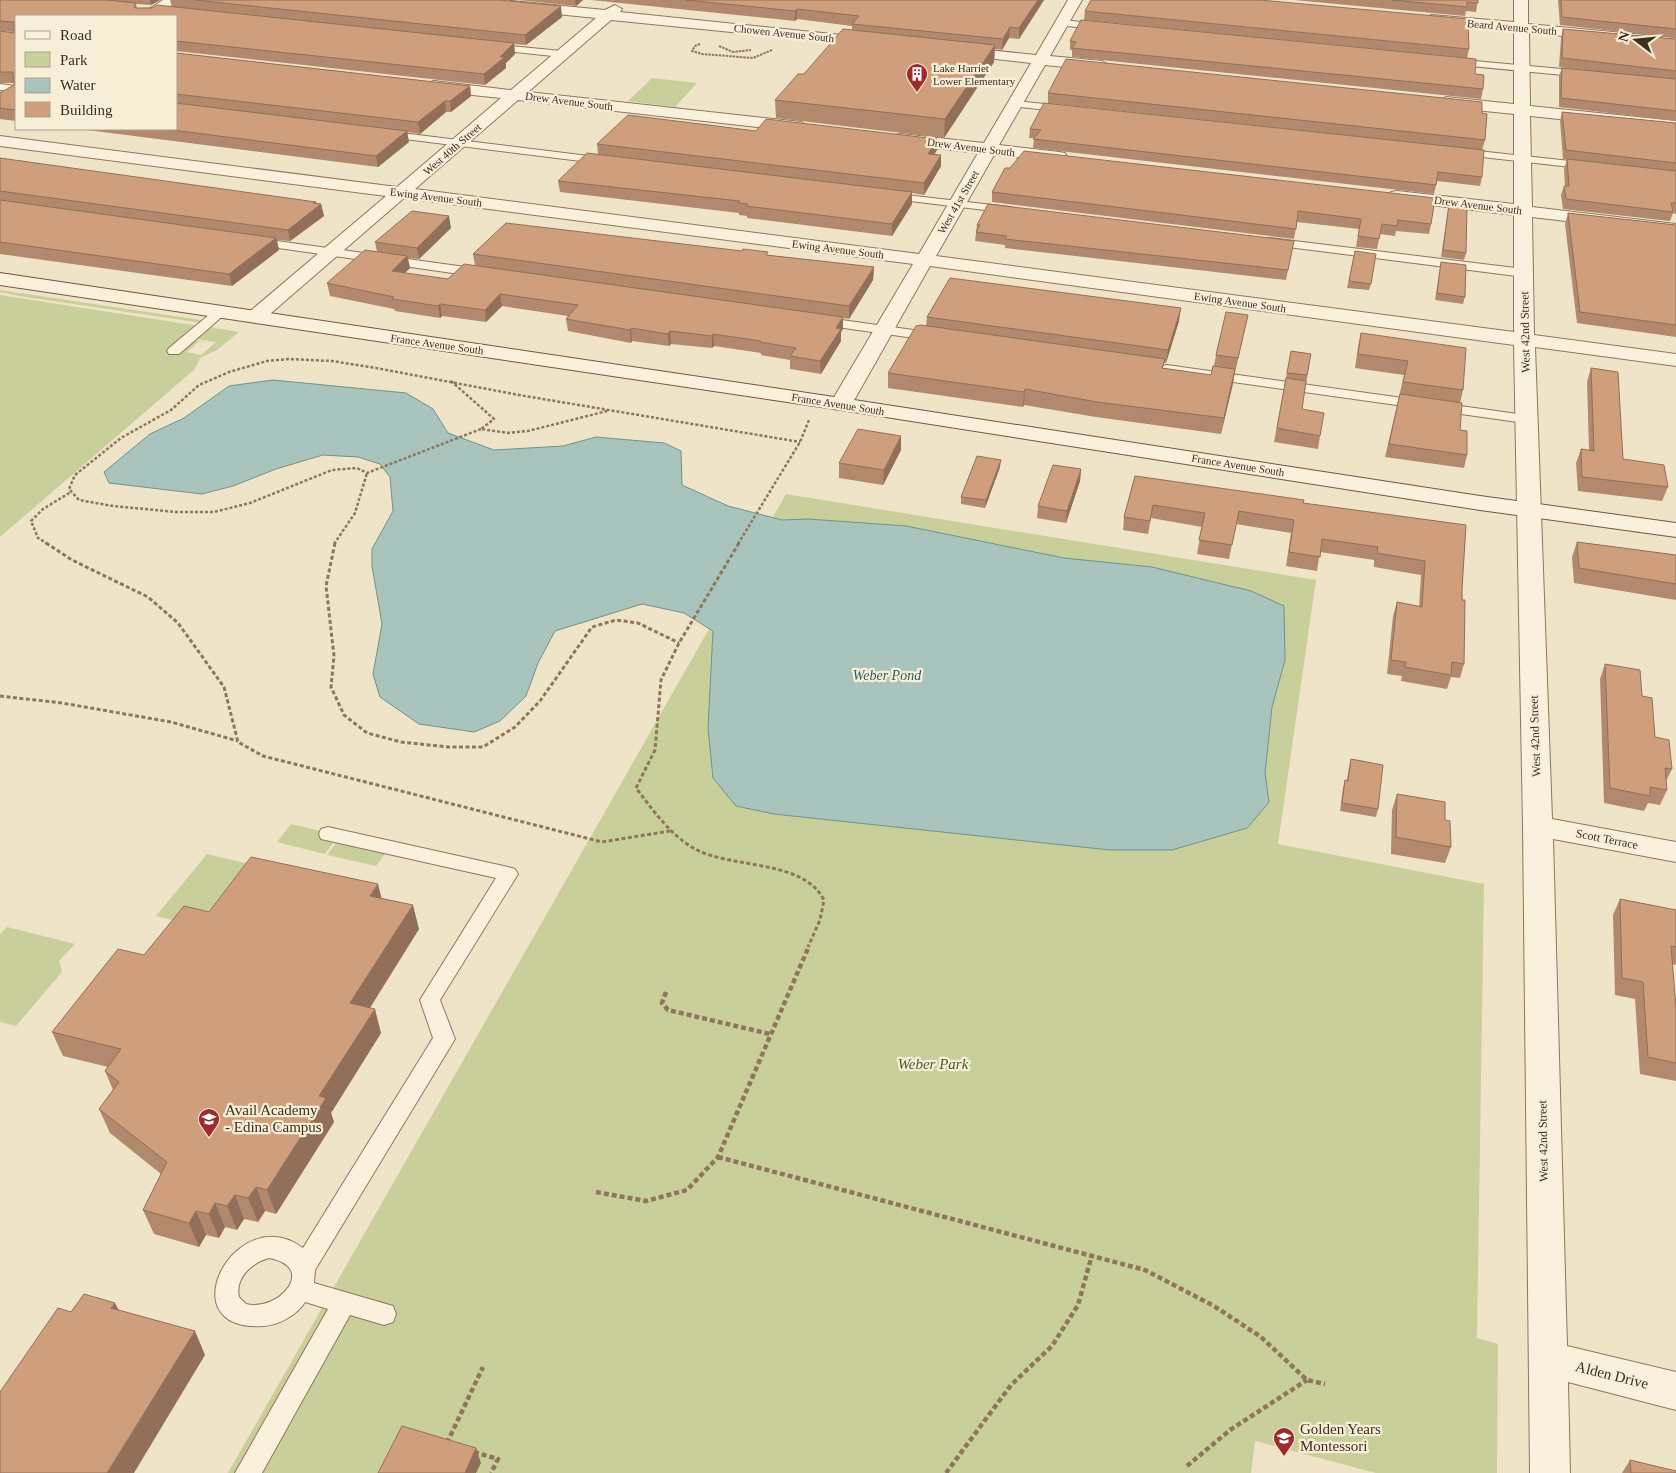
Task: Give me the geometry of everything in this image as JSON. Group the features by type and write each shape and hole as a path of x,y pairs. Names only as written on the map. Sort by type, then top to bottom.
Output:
{"street":[{"name":"Chowen Avenue South","path":"460,0 889,44"},
{"name":"West 40th Street","path":"255,318 626,0"},
{"name":"West 41st Street","path":"841,404 1076,0"},
{"name":"West 42nd Street","path":"1521,0 1523,28 1522,109 1526,419 1538,826 1550,1473"},
{"path":"147,12 172,6"},
{"name":"Beard Avenue South","path":"1414,18 1676,42"},
{"path":"947,50 1116,67"},
{"name":"Drew Avenue South","path":"414,84 814,129"},
{"path":"0,99 15,90"},
{"path":"1432,100 1676,126"},
{"name":"Drew Avenue South","path":"882,137 1076,159"},
{"name":"Ewing Avenue South","path":"0,141 925,260 1676,360"},
{"name":"Drew Avenue South","path":"1381,194 1676,229"},
{"name":"France Avenue South","path":"0,279 1676,530"},
{"name":"Scott Terrace","path":"1538,826 1676,852"},
{"name":"Alden Drive","path":"1547,1360 1676,1392"}],"lane":[{"path":"1062,24 1116,29"},
{"path":"482,46 562,54"},
{"path":"1442,60 1592,75"},
{"path":"0,87 15,89"},
{"path":"1015,104 1071,110"},
{"path":"368,132 614,162"},
{"path":"1452,151 1597,167"},
{"path":"879,194 1017,211"},
{"path":"241,240 489,275"},
{"path":"1253,240 1524,273"},
{"path":"174,351 220,312"},
{"path":"804,319 947,338"},
{"path":"1152,367 1526,419"},
{"path":"328,834 508,874 430,1000 444,1039 302,1278 344,1302 384,1314"},
{"path":"248,1473 344,1302"}],"path":[{"path":"708,44 695,46 692,51 703,55 749,59 763,56 773,49 766,49"},
{"path":"713,45 733,52 752,50"},
{"path":"450,381 494,419 481,429 368,473 357,468 332,470 250,503 214,512 134,510 79,500 68,489 75,475 121,438 170,410 199,385 229,372 267,361 305,358 332,360 450,381 519,395 800,442"},
{"path":"481,429 508,433 528,431 548,428 610,410"},
{"path":"596,1192 646,1200 687,1190 718,1157 820,920 824,900 816,887 797,876 716,858 695,849 671,830 636,788 655,750 661,680 679,643 800,442 812,414"},
{"path":"368,473 355,513 335,541 326,586 334,656 331,687 344,715 366,733 401,742 448,747 483,747 515,727 534,708 592,627 616,620 638,623 679,643"},
{"path":"72,492 43,509 31,521 38,538 72,560 148,597 178,624 224,687 238,742"},
{"path":"0,696 62,703 172,722 238,742 263,756 602,842 671,830"},
{"path":"666,992 662,1003 668,1010 770,1034"},
{"path":"718,1157 1145,1270 1214,1306 1261,1337 1307,1380 1325,1384"},
{"path":"946,1473 978,1427 1012,1385 1052,1346 1078,1305 1092,1255"},
{"path":"446,1446 483,1367"},
{"path":"1187,1466 1208,1446 1264,1406 1307,1380"},
{"path":"437,1441 446,1446 455,1447"},
{"path":"464,1449 498,1459 491,1473"}],"green space":[{"path":"652,78 697,83 675,107 628,101"},
{"path":"0,290 204,321 202,323 19,296 0,292"},
{"path":"0,295 199,326 193,340 210,343 198,342 187,352 201,355 216,342 195,339 209,327 239,332 217,350 200,358 195,369 0,537"},
{"name":"Weber Park","path":"786,494 1316,580 1278,844 1484,884 1477,1338 1498,1344 1497,1473 1376,1473 1255,1441 1251,1473 228,1473"},
{"path":"291,824 339,835 325,854 277,842"},
{"path":"341,836 390,847 376,866 327,855"},
{"path":"207,854 263,867 214,930 156,916"},
{"path":"7,927 75,944 59,961 62,972 16,1026 0,1022 0,934"}],"water":[{"name":"Weber Pond","path":"273,380 406,393 433,409 448,433 494,450 563,446 596,437 664,443 681,451 682,485 728,506 782,520 808,519 906,526 1064,558 1152,567 1251,591 1284,606 1285,660 1272,707 1265,773 1269,802 1247,828 1172,850 1110,850 774,814 736,806 713,778 708,728 713,631 684,613 642,604 555,631 538,663 526,696 500,721 474,732 419,724 380,697 373,674 382,624 372,566 372,549 393,511 390,477 380,464 358,457 323,455 276,469 233,486 202,494 109,483 104,472 150,434 184,418 229,386"}],"building":[{"path":"0,0 106,0 136,3 135,8 152,8 157,5 514,43 500,57 505,57 484,74 178,41 178,15 15,15 15,110 0,108 0,93 14,85 13,72 0,72 0,31 14,33 14,22 0,21"},
{"path":"195,0 499,0 561,6 525,35"},
{"path":"686,0 1038,0 1019,28 1010,27 1003,39 852,24 859,16"},
{"path":"1091,0 1260,0 1468,19 1469,49 1085,11"},
{"path":"1392,0 1478,0 1478,3 1467,2 1467,7"},
{"path":"1561,0 1676,0 1676,29 1562,17"},
{"path":"1081,20 1476,59 1475,74 1484,75 1483,89 1072,48 1076,42 1070,41"},
{"path":"843,29 995,45 945,119 775,100 798,74 804,74"},
{"path":"1563,29 1676,39 1676,71 1562,58"},
{"path":"178,53 470,86 450,101 445,101 418,122 178,94"},
{"path":"1066,59 1482,102 1482,113 1487,114 1485,140 1048,93"},
{"path":"1562,68 1676,79 1676,111 1561,98"},
{"path":"178,103 407,131 376,156 172,130 178,130"},
{"path":"1044,103 1484,150 1482,177 1438,172 1436,185 1033,139 1041,130 1030,129"},
{"path":"1562,112 1676,123 1676,163 1566,150"},
{"path":"628,115 756,131 766,119 937,139 928,154 941,155 924,183 597,144"},
{"path":"1024,151 1435,198 1431,224 1398,220 1397,226 1382,224 1379,239 1358,236 1361,219 1298,211 1296,229 992,192 1005,168 1010,168"},
{"path":"587,153 912,192 892,224 746,206 748,204 738,203 740,201 558,181"},
{"path":"0,158 321,204 288,230 0,191"},
{"path":"1567,159 1676,171 1676,203 1671,203 1673,212 1566,199 1564,186 1569,186"},
{"path":"0,200 276,238 229,274 0,242"},
{"path":"988,204 1294,241 1288,270 1005,239 1007,236 976,232 980,225 977,225"},
{"path":"1449,204 1467,206 1466,253 1443,250"},
{"path":"412,211 449,216 417,248 375,242"},
{"path":"1568,213 1676,225 1676,325 1580,312"},
{"path":"506,223 742,251 743,249 768,252 766,255 874,267 849,306 473,254"},
{"path":"365,250 407,256 392,271 448,279 464,264 843,317 836,328 841,329 820,361 790,356 796,348 761,341 713,334 712,336 670,331 668,334 631,328 630,330 566,319 578,305 500,294 485,310 440,304 438,306 392,299 394,297 327,283"},
{"path":"1355,251 1376,254 1371,284 1349,281"},
{"path":"1441,262 1466,265 1465,297 1437,293"},
{"path":"950,278 1181,308 1168,350 927,317"},
{"path":"1226,312 1248,315 1238,358 1216,355"},
{"path":"921,325 1165,359 1162,368 1211,375 1213,366 1235,369 1224,418 1097,402 1025,389 1024,392 888,373 916,326"},
{"path":"1361,333 1466,348 1463,390 1403,382 1408,361 1358,354"},
{"path":"1291,351 1311,354 1307,375 1287,373"},
{"path":"1591,368 1618,372 1623,459 1664,465 1668,487 1582,477 1581,449 1594,451"},
{"path":"1286,378 1306,381 1302,409 1324,413 1320,436 1277,428"},
{"path":"1400,394 1462,403 1460,430 1467,431 1467,455 1389,444"},
{"path":"858,429 901,436 884,470 839,463"},
{"path":"977,456 1001,460 986,500 961,497"},
{"path":"1053,465 1081,469 1067,511 1038,506"},
{"path":"1135,476 1304,500 1303,503 1466,525 1462,589 1462,600 1465,600 1464,664 1452,662 1451,675 1405,667 1406,662 1391,660 1397,602 1422,607 1425,561 1377,553 1378,547 1322,539 1320,557 1289,552 1294,520 1239,511 1232,545 1199,540 1205,513 1153,505 1150,521 1124,517"},
{"path":"1577,542 1676,555 1676,584 1579,568"},
{"path":"1605,664 1640,670 1642,696 1652,698 1655,737 1669,740 1672,769 1665,768 1667,790 1650,787 1650,796 1610,788"},
{"path":"1351,759 1383,765 1378,809 1342,803 1345,780 1348,781"},
{"path":"1397,794 1445,802 1445,820 1450,821 1451,847 1396,837"},
{"path":"251,857 378,884 370,896 413,905 350,1003 375,1009 319,1096 326,1098 267,1190 256,1187 248,1198 235,1195 227,1206 215,1203 209,1214 196,1211 189,1223 143,1210 167,1162 99,1109 119,1082 105,1071 121,1049 52,1032 118,949 144,955 184,906 209,912"},
{"path":"1620,899 1676,910 1676,947 1671,946 1676,1008 1676,1063 1648,1057 1643,982 1622,978"},
{"path":"84,1294 115,1303 111,1308 195,1331 107,1473 0,1473 0,1392 58,1308 71,1312"},
{"path":"402,1426 476,1448 465,1473 378,1473"},
{"path":"1630,1460 1676,1471 1676,1473 1631,1473"}],"place":[{"name":"Lake Harriet Lower Elementary","path":"917,93"},
{"name":"Avail Academy - Edina Campus","path":"209,1138"},
{"name":"Golden Years Montessori","path":"1284,1457"}]}
